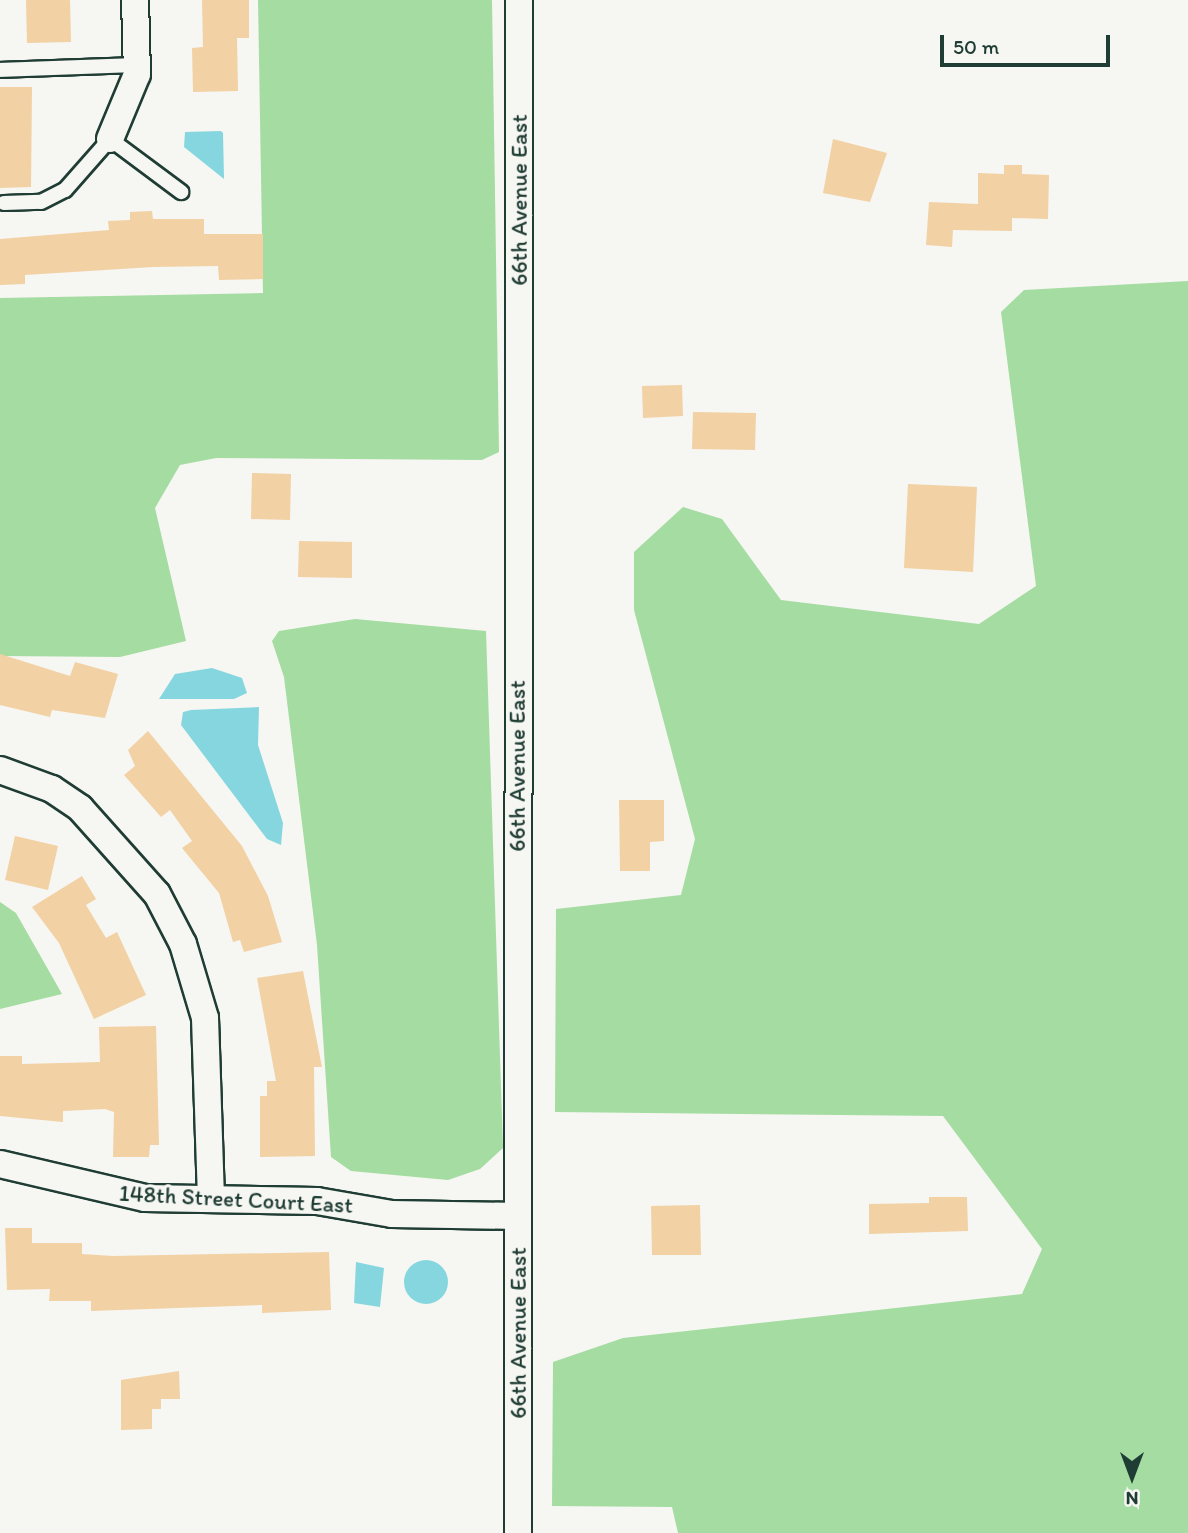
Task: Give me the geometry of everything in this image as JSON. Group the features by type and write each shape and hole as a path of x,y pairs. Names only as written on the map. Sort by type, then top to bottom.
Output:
{"street":[{"path":"110,139 132,96 136,65 135,0"},
{"name":"66th Avenue East","path":"518,1533 519,0"},
{"path":"0,770 52,789 80,808 157,894 196,975 208,1050 211,1199"},
{"name":"148th Street Court East","path":"0,1164 145,1198 211,1199 517,1216"}],"lane":[{"path":"0,70 136,65"},
{"path":"4,203 41,202 65,190 110,139 181,192"}],"green space":[{"path":"258,0 492,0 499,452 482,460 216,458 180,465 155,508 186,641 120,657 0,656 0,298 263,293"},
{"path":"1188,281 1188,1533 678,1533 672,1507 552,1506 553,1362 623,1338 1022,1294 1042,1249 943,1116 555,1112 556,909 681,895 695,839 634,610 634,552 683,507 722,519 781,600 979,624 1036,586 1001,312 1024,290"},
{"path":"355,619 486,631 503,1148 480,1169 448,1180 351,1171 331,1157 317,945 284,677 272,641 279,631"},
{"path":"0,902 16,913 62,994 0,1009"}],"water":[{"path":"221,131 224,179 184,147 185,132"},
{"path":"212,668 242,678 247,693 234,699 159,699 175,674"},
{"path":"259,707 258,745 283,823 281,845 267,839 181,725 183,712 191,710"},
{"path":"426,1260 441,1267 448,1282 441,1297 426,1304 411,1297 404,1282 411,1267"},
{"path":"356,1262 384,1268 380,1307 354,1303"}],"building":[{"path":"26,0 70,0 71,42 27,43"},
{"path":"202,0 249,0 249,38 237,38 238,91 193,92 192,48 203,47"},
{"path":"0,87 32,87 31,187 0,188"},
{"path":"833,139 887,153 870,202 823,193"},
{"path":"1004,165 1022,165 1022,174 1049,175 1048,219 1012,218 1012,231 953,230 952,247 926,245 929,202 978,204 978,173 1004,174"},
{"path":"152,211 153,219 204,219 204,234 263,234 263,279 219,280 218,266 153,267 25,275 25,284 0,285 0,239 109,230 108,221 130,220 130,212"},
{"path":"682,385 683,416 643,418 642,386"},
{"path":"693,412 756,413 755,450 692,449"},
{"path":"252,473 291,474 290,520 251,519"},
{"path":"908,484 977,487 973,572 904,568"},
{"path":"299,541 352,542 352,578 298,577"},
{"path":"0,654 70,676 75,662 118,674 105,718 52,710 50,717 0,705"},
{"path":"148,731 242,846 268,896 282,942 244,952 240,940 233,942 219,893 182,848 192,841 170,810 161,817 124,775 135,766 128,750"},
{"path":"619,800 664,800 664,841 650,842 650,871 620,871"},
{"path":"15,836 58,846 48,890 5,880"},
{"path":"82,876 96,899 86,905 106,938 117,932 146,995 94,1019 59,943 32,907"},
{"path":"303,971 322,1067 314,1067 315,1156 260,1157 260,1096 267,1096 267,1081 276,1081 257,978"},
{"path":"156,1026 159,1145 150,1145 149,1157 113,1157 114,1112 105,1109 63,1111 63,1122 0,1116 0,1056 22,1056 22,1064 100,1062 99,1027"},
{"path":"929,1197 967,1197 968,1231 869,1234 869,1204 929,1203"},
{"path":"700,1205 701,1255 652,1255 651,1206"},
{"path":"5,1228 32,1228 32,1243 82,1243 82,1254 113,1256 329,1252 331,1310 262,1313 262,1305 91,1311 91,1301 49,1301 50,1289 7,1290"},
{"path":"179,1371 180,1399 161,1399 161,1409 152,1409 152,1429 121,1430 121,1380"}]}
